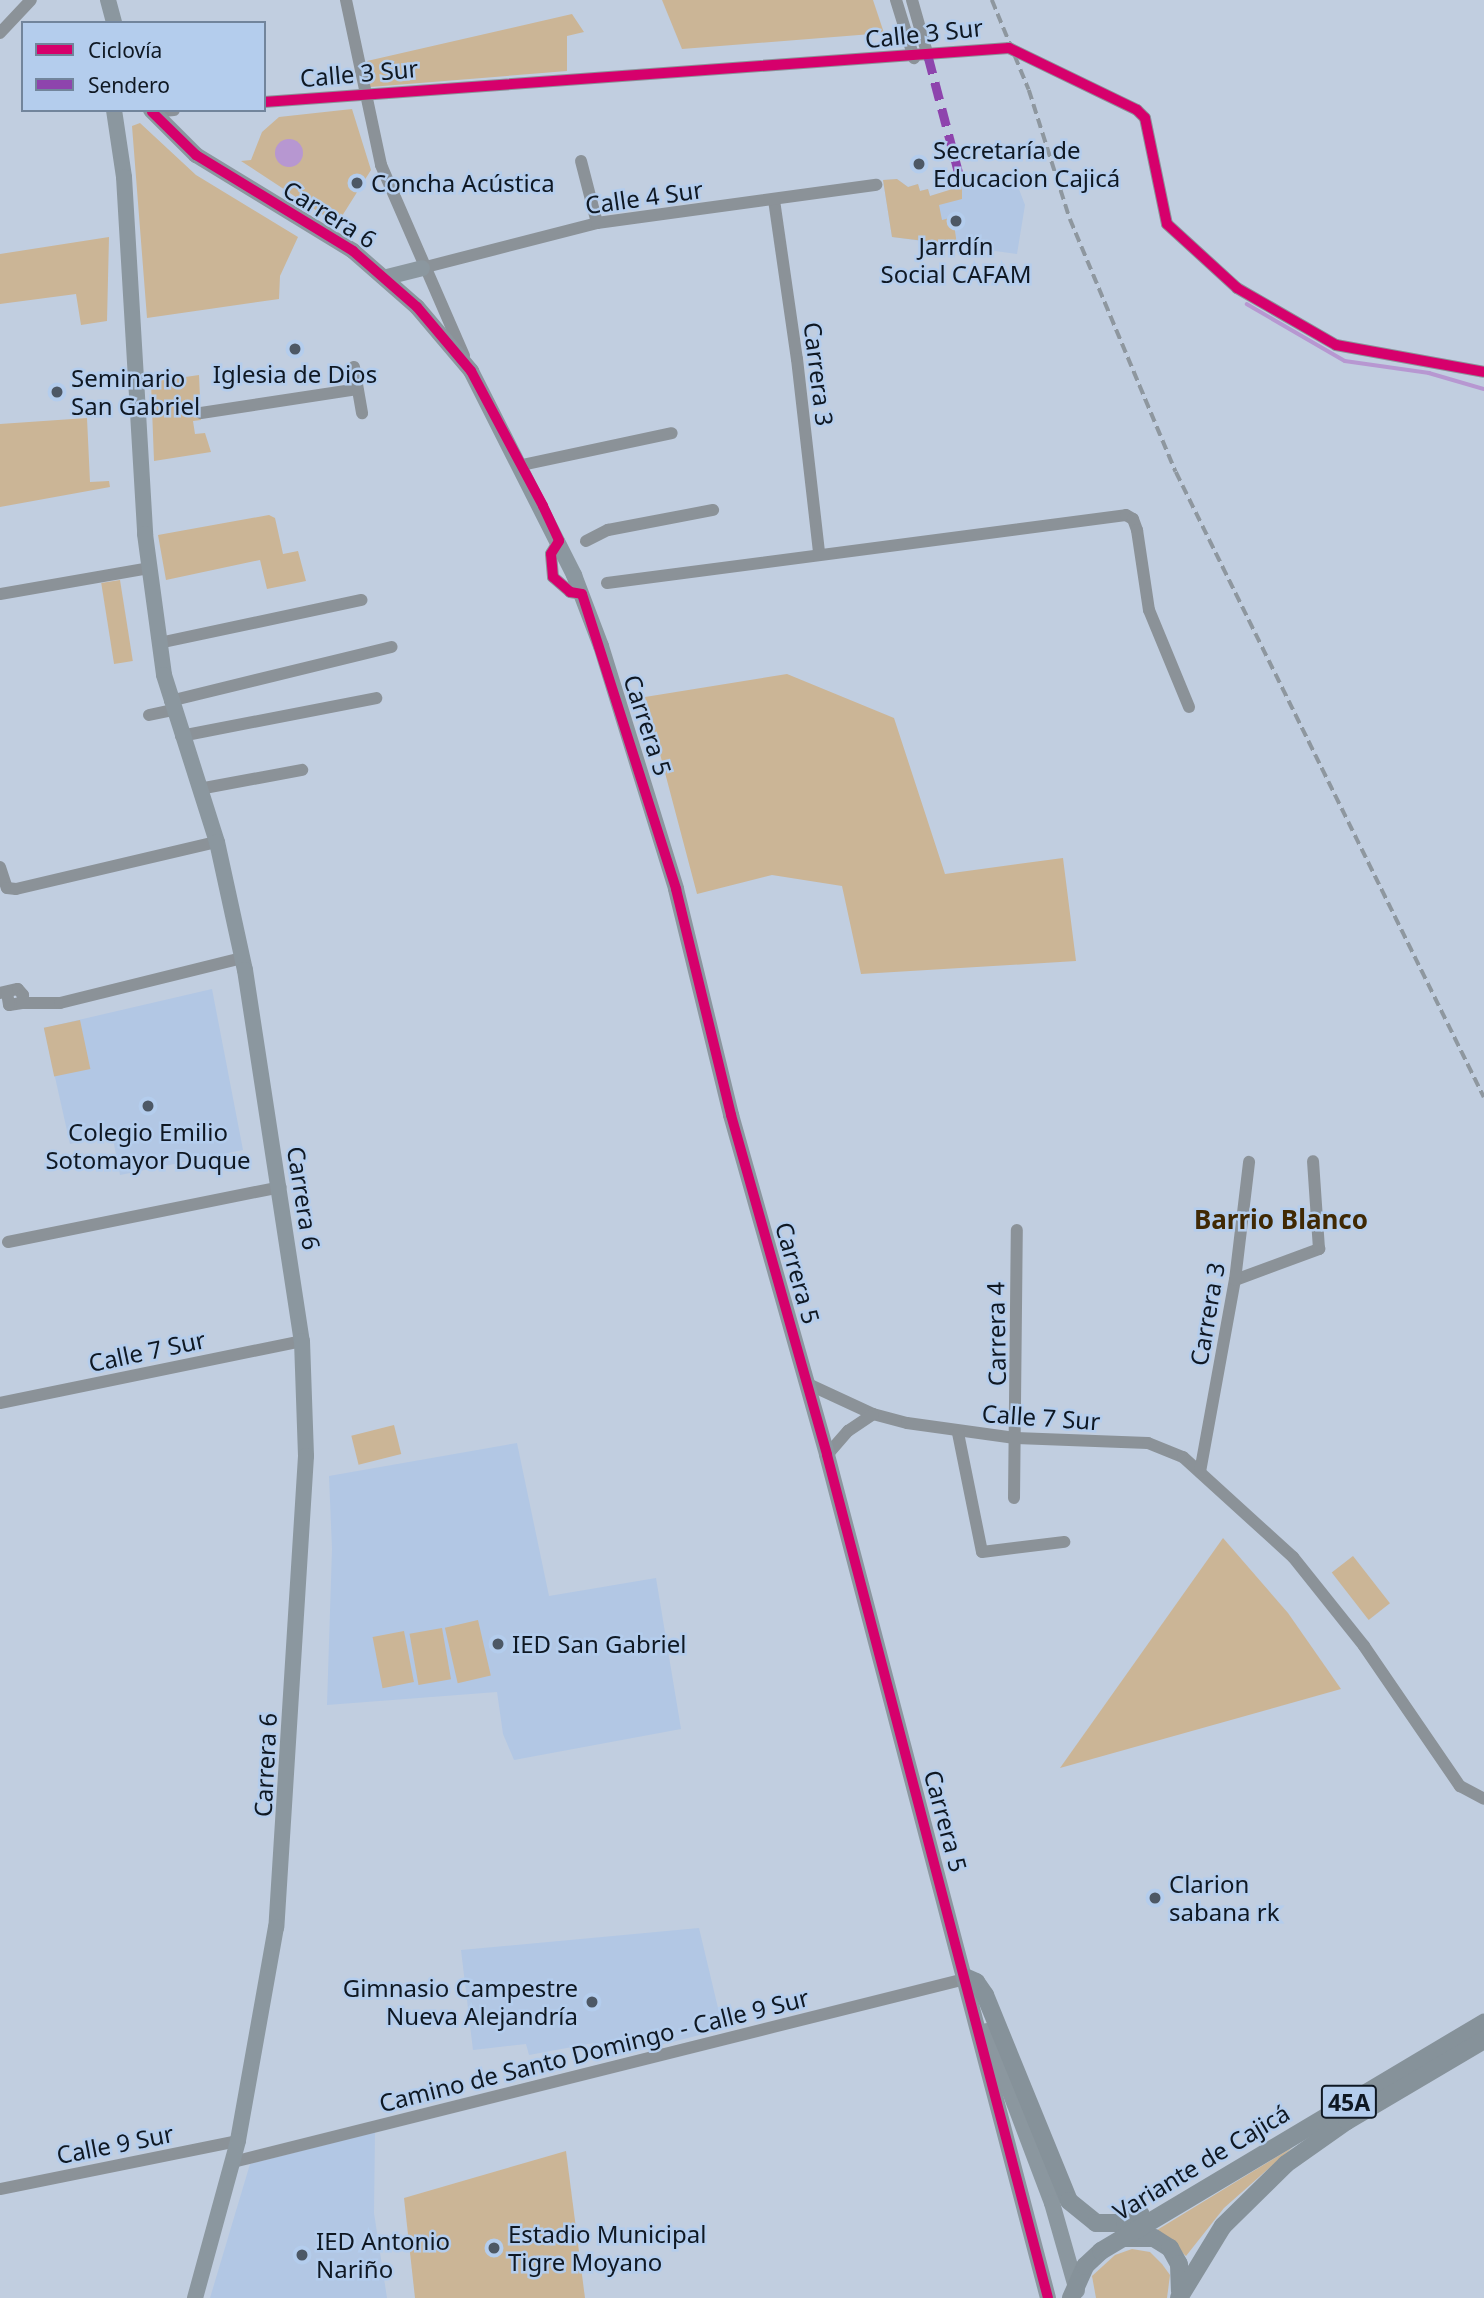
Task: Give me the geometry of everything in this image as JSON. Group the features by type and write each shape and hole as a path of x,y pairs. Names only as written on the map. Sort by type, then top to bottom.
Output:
{"highway":[{"path":"965,1975 976,1982 985,1995 1069,2201 1082,2216 1096,2223 1125,2223 1180,2193 1214,2183"},
{"name":"Variante de Cajicá","path":"1071,2298 1086,2266 1118,2240 1484,2023"},
{"name":"Variante de Cajicá","path":"1178,2298 1223,2226 1286,2164 1348,2121 1484,2040"},
{"path":"1118,2240 1136,2235 1154,2238 1170,2248 1180,2264 1182,2282 1178,2298"}],"main road":[{"name":"Carrera 6","path":"115,112 124,177 135,422 159,643 171,706 217,842 242,958 302,1341 306,1456 286,1812 276,1927 233,2162 195,2298"},
{"name":"Carrera 6","path":"152,112 196,155 387,277 471,371"},
{"path":"387,277 422,268"},
{"name":"Carrera 5","path":"471,371 522,465 582,594 661,834 731,1115 808,1384 1048,2298"},
{"name":"Carrera 5","path":"965,1975 1052,2203 1079,2298"}],"street":[{"path":"0,33 31,0"},
{"name":"Carrera 5","path":"346,0 362,93 381,165 422,268 471,371"},
{"path":"896,0 921,57"},
{"path":"912,0 921,57"},
{"name":"Calle 3 Sur","path":"266,102 362,93 921,57 996,46 1009,48 1137,110 1147,125 1167,224 1237,288 1336,345 1484,372"},
{"path":"581,161 597,223"},
{"name":"Calle 4 Sur","path":"422,268 597,223 876,185"},
{"name":"Carrera 3","path":"774,200 797,359 819,553"},
{"path":"354,368 362,413"},
{"path":"201,412 357,389"},
{"path":"522,465 672,433"},
{"path":"586,541 608,530 713,510"},
{"path":"607,583 819,553 1126,515 1133,519 1137,530 1149,610 1189,707"},
{"path":"0,594 149,568"},
{"path":"159,643 361,600"},
{"path":"149,715 171,706 391,647"},
{"path":"181,736 376,698"},
{"path":"199,789 302,770"},
{"path":"0,867 7,888 16,889 217,842"},
{"path":"7,1000 60,1003 242,958"},
{"path":"1235,1280 1319,1249 1313,1161"},
{"name":"Carrera 3","path":"1200,1472 1235,1280 1249,1162"},
{"path":"8,1242 279,1187"},
{"name":"Carrera 4","path":"1014,1498 1017,1230"},
{"name":"Calle 7 Sur","path":"0,1403 302,1341"},
{"name":"Calle 7 Sur","path":"808,1384 873,1414 958,1433 1148,1443 1183,1457 1293,1556 1364,1646 1460,1786 1484,1799"},
{"path":"827,1455 848,1432 873,1414"},
{"path":"958,1433 982,1552 1063,1542"},
{"name":"Camino de Santo Domingo - Calle 9 Sur","path":"233,2162 965,1975"},
{"name":"Calle 9 Sur","path":"0,2189 237,2141"}],"shaded area":[{"path":"662,0 873,0 884,33 682,49"},
{"path":"572,14 584,32 567,36 567,71 370,87 367,61"},
{"path":"352,109 371,170 337,224 241,161 251,160 262,132 279,117"},
{"path":"140,123 196,175 298,237 280,276 279,299 147,318 132,126"},
{"path":"289,139 299,143 303,153 299,163 289,167 279,163 275,153 279,143"},
{"name":"Jarrdín Social CAFAM","path":"1003,175 1006,186 1017,184 1025,205 1017,254 892,237 883,180 897,179 908,187 918,184 920,191 928,189 930,196"},
{"path":"897,179 908,187 918,184 920,191 928,189 930,196 962,186 962,199 939,205 942,220 953,217 957,245 892,237 883,180"},
{"path":"109,237 107,321 81,325 76,294 0,304 0,254"},
{"path":"199,375 201,420 193,421 195,434 205,433 211,452 154,461 151,382"},
{"path":"87,418 90,482 109,481 110,487 0,507 0,424"},
{"path":"269,515 275,518 283,554 298,551 306,581 267,589 260,560 166,580 158,535"},
{"path":"120,580 133,661 114,664 101,583"},
{"path":"787,674 894,718 945,874 1063,858 1076,961 861,974 842,886 772,875 697,894 645,697"},
{"name":"Colegio Emilio Sotomayor Duque","path":"212,989 243,1150 120,1175 112,1134 70,1144 44,1028"},
{"path":"80,1020 90,1069 54,1077 44,1028"},
{"path":"394,1425 401,1454 359,1465 351,1436"},
{"name":"IED San Gabriel","path":"517,1443 549,1596 656,1578 681,1729 514,1760 503,1734 497,1692 327,1705 332,1549 329,1476"},
{"path":"1223,1538 1288,1613 1341,1689 1060,1768"},
{"path":"1353,1556 1390,1603 1369,1620 1332,1573"},
{"path":"478,1620 491,1676 458,1683 445,1628"},
{"path":"442,1628 451,1679 419,1685 410,1634"},
{"path":"404,1631 414,1682 383,1688 373,1637"},
{"name":"Gimnasio Campestre Nueva Alejandría","path":"699,1928 723,2029 598,2061 594,2043 529,2055 526,2044 473,2050 461,1950"},
{"name":"IED Antonio Nariño","path":"375,2132 374,2213 387,2298 210,2298 250,2164"},
{"path":"1293,2147 1224,2208 1186,2256 1157,2230"},
{"name":"Estadio Municipal Tigre Moyano","path":"566,2151 585,2298 415,2298 404,2198"},
{"path":"1132,2249 1150,2252 1170,2275 1167,2298 1096,2298 1092,2276 1115,2255"}],"waterway":[{"path":"1247,304 1345,361 1429,373 1484,389"}],"railway":[{"path":"992,0 1029,90 1070,219 1176,472 1484,1097"}],"marked path":[{"path":"928,56 962,186"}],"cycle path":[{"path":"266,102 1009,48 1137,110 1145,118 1167,224 1237,288 1336,345 1484,372"},
{"path":"152,112 196,155 353,251 417,307 471,371 543,506 559,541 551,554 553,577 570,592 582,594 676,889 731,1115 827,1455 1048,2298"}],"place":[{"name":"Secretaría de Educacion Cajicá","path":"919,164"},
{"name":"Concha Acústica","path":"357,183"},
{"name":"Jarrdín Social CAFAM","path":"956,221"},
{"name":"Iglesia de Dios","path":"295,349"},
{"name":"Seminario San Gabriel","path":"57,392"},
{"name":"Colegio Emilio Sotomayor Duque","path":"148,1106"},
{"name":"IED San Gabriel","path":"498,1644"},
{"name":"Clarion sabana rk","path":"1155,1898"},
{"name":"Gimnasio Campestre Nueva Alejandría","path":"592,2002"},
{"name":"Estadio Municipal Tigre Moyano","path":"494,2248"},
{"name":"IED Antonio Nariño","path":"302,2255"}],"district":[{"name":"Barrio Blanco","path":"1281,1220"}]}
